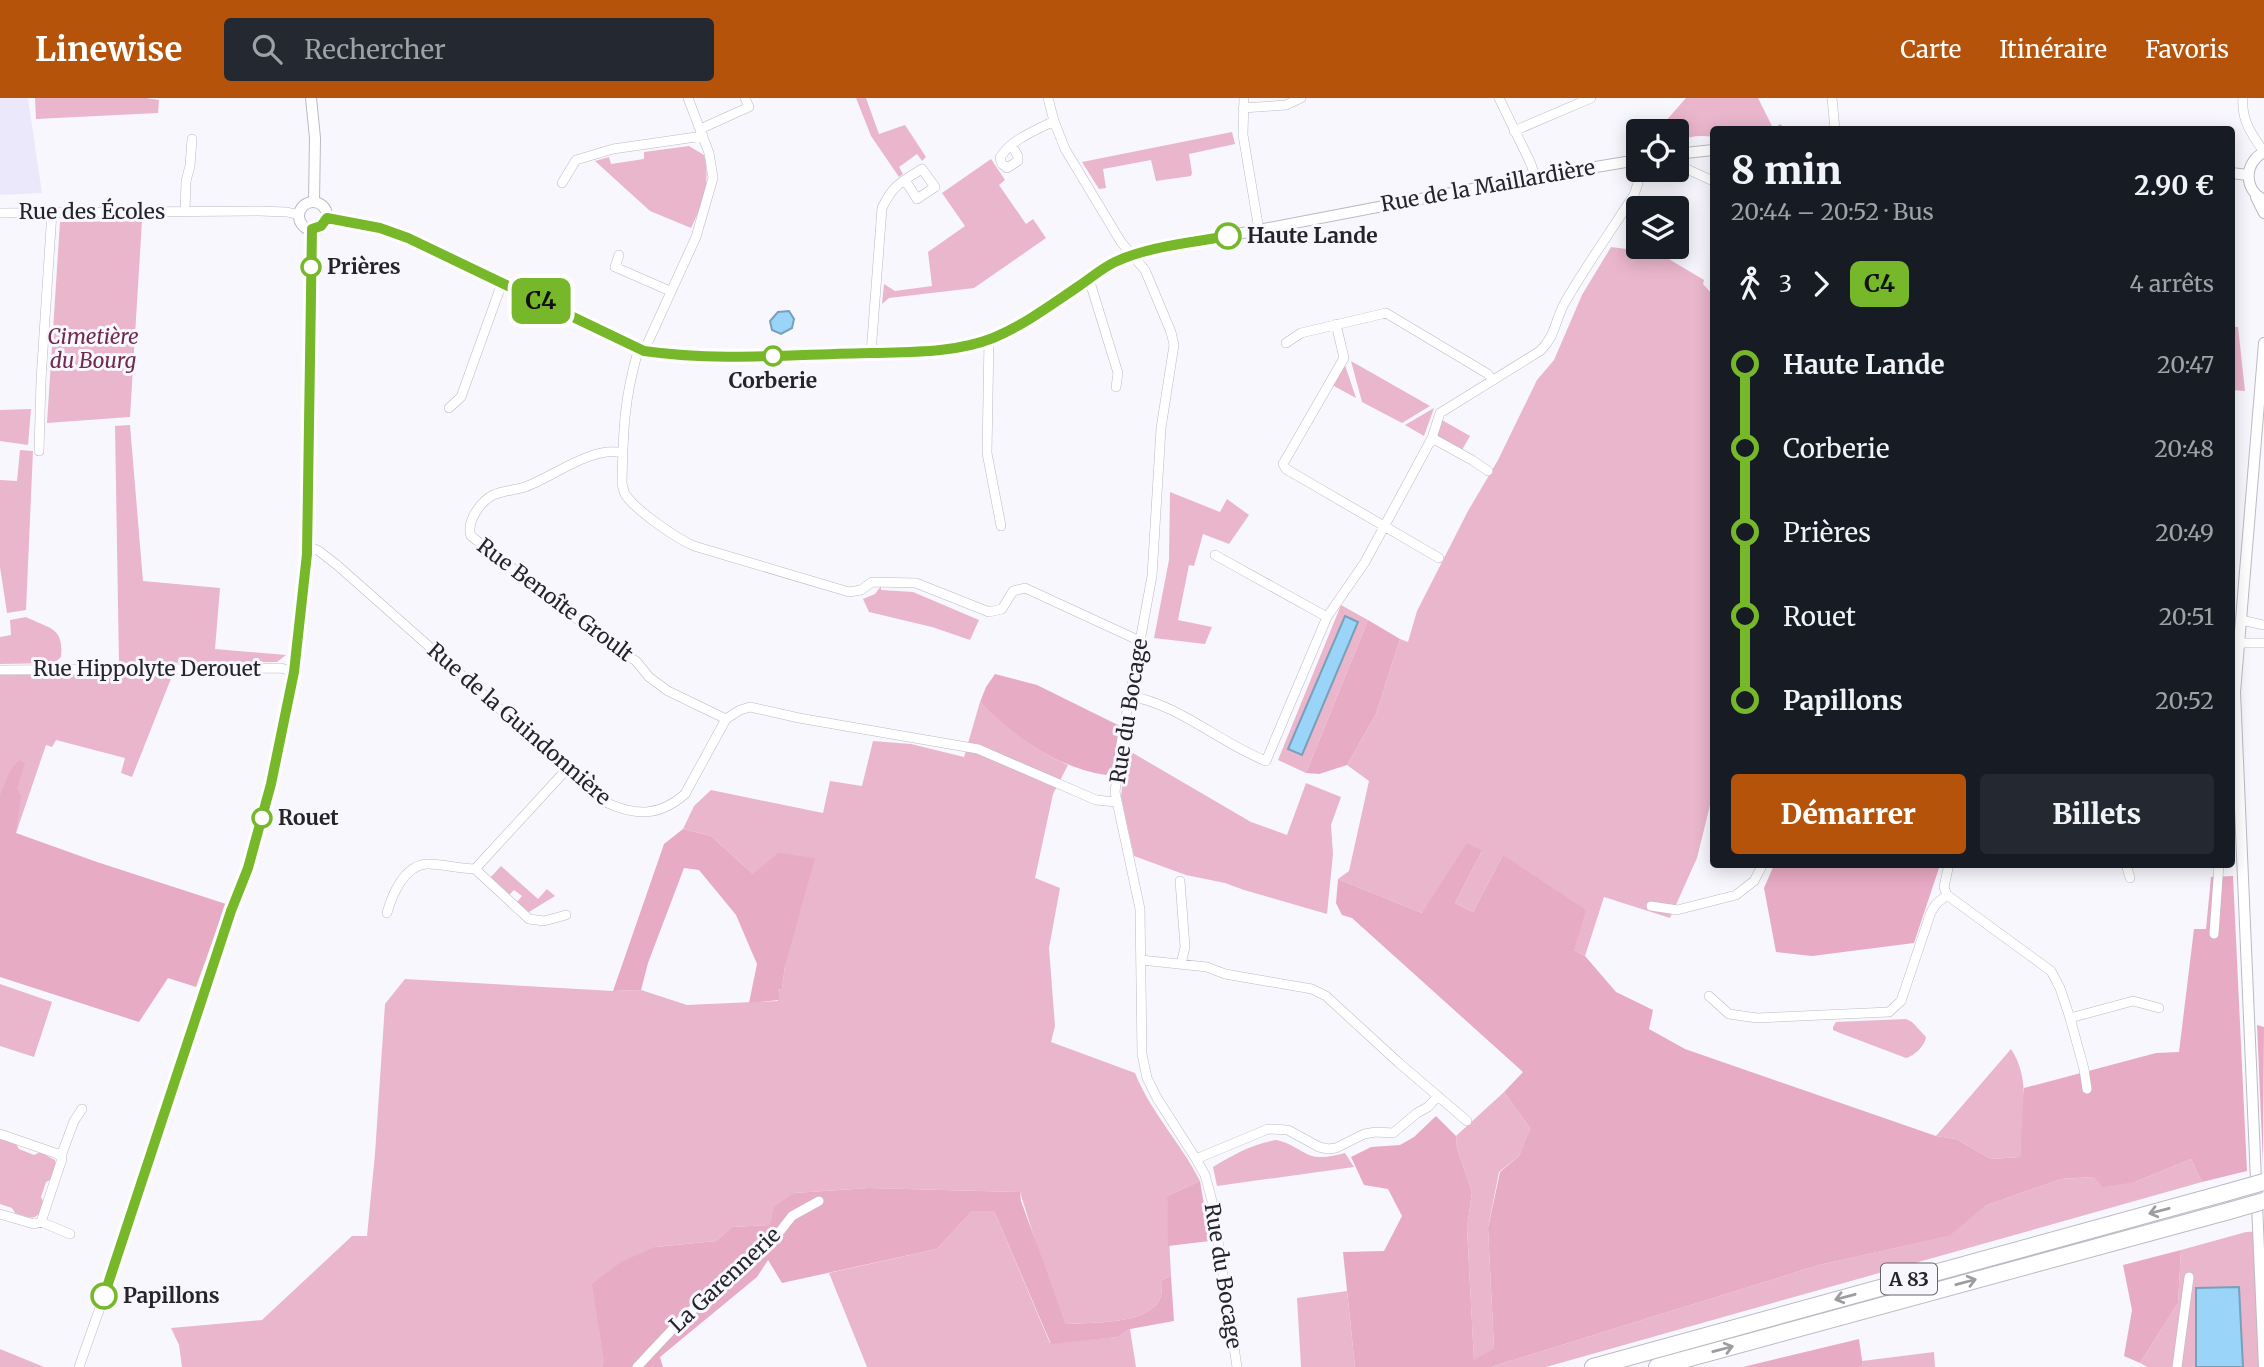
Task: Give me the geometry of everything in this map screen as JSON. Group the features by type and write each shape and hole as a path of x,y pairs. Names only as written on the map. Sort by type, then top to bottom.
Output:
{"highway":[{"name":"A 83","path":"1593,1367 2264,1182"},
{"name":"A 83","path":"1657,1367 2264,1201"}],"street":[{"path":"311,98 315,138 314,202"},
{"path":"688,98 709,153 713,178 696,237 641,349 628,382 622,453 622,482 625,493 675,537 694,546 849,592 861,590 872,582 916,583 989,612 1002,609 1013,591 1025,588 1140,641"},
{"path":"562,183 576,160 612,149 701,133 749,107 745,98"},
{"name":"Rue du Bocage","path":"1048,98 1065,149 1076,169 1121,242 1145,270 1171,331 1174,345 1161,428 1152,576 1130,696 1116,784 1116,802 1139,909 1142,1054 1147,1078 1205,1175 1212,1201 1237,1367"},
{"path":"1259,230 1243,135 1243,103 1286,105 1301,98"},
{"path":"1499,98 1535,177"},
{"path":"1514,131 1591,98"},
{"path":"1832,98 1835,126"},
{"path":"2244,98 2244,117 2248,128 2264,152 2252,161 2248,174 2249,183 2264,213"},
{"path":"1012,146 1054,121"},
{"name":"Rue des Écoles","path":"185,211 192,139"},
{"path":"1689,153 1710,150"},
{"name":"Rue de la Maillardière","path":"327,218 380,228 408,238 641,349 687,356 807,356 949,349 989,339 1034,316 1111,264 1133,254 1626,162"},
{"path":"1689,170 1710,179"},
{"path":"2235,173 2248,174"},
{"path":"871,353 881,208 890,191 905,180"},
{"path":"1130,696 1144,698 1181,715 1266,761 1327,617 1358,574 1432,438 1440,413 1547,345 1565,303 1634,195 1638,182"},
{"path":"2253,191 2264,200"},
{"path":"314,202 324,207 327,218 321,226 312,229 304,226 299,215 306,204 314,202"},
{"name":"Rue des Écoles","path":"0,213 273,211 299,215"},
{"path":"39,451 52,212"},
{"path":"79,1367 120,1251 231,911 248,868 271,784 294,672 308,546 312,229"},
{"path":"619,255 615,267 670,290"},
{"path":"1088,279 1118,373 1116,387"},
{"path":"449,408 461,397 502,282"},
{"path":"1286,343 1301,333 1386,313 1488,374 1492,380"},
{"path":"1336,324 1343,358 1283,464 1286,469 1439,558"},
{"path":"989,339 987,453 1001,526"},
{"path":"2235,672 2264,343"},
{"path":"1432,438 1488,471"},
{"name":"Rue Benoîte Groult","path":"622,453 603,451 526,486 491,496 470,519 468,528 471,536 613,647 636,661 649,677 668,691 726,719"},
{"name":"Rue de la Guindonnière","path":"308,546 337,565 605,802 621,810 662,810 685,794 726,719"},
{"path":"1215,555 1327,617"},
{"path":"2238,643 2262,643 2263,625 2241,620"},
{"name":"Rue Hippolyte Derouet","path":"0,670 281,668 294,672"},
{"path":"726,719 750,707 978,749 1096,800 1116,802"},
{"path":"475,869 567,769"},
{"path":"2235,788 2264,1367"},
{"path":"387,913 392,893 414,867 427,863 455,869 475,869 529,919 544,920 566,915"},
{"path":"1651,906 1677,910 1736,895 1754,881 1761,868"},
{"path":"1947,868 1944,887 1947,895 2051,971 2070,1018 2087,1089"},
{"path":"2127,868 2130,878"},
{"path":"2214,934 2219,868"},
{"path":"1181,881 1185,947 1181,964"},
{"path":"1709,996 1729,1014 1757,1018 1889,1012 1900,1000 1931,912 1947,895"},
{"path":"1141,960 1207,967 1225,974 1312,989 1325,996 1467,1121"},
{"path":"2070,1018 2133,1001 2159,1008"},
{"path":"1196,1159 1268,1129 1289,1130 1319,1147 1328,1149 1363,1134 1393,1133 1428,1107 1438,1096"},
{"path":"41,1223 61,1156 74,1121 82,1109"},
{"path":"0,1134 61,1156"},
{"name":"La Garennerie","path":"637,1367 684,1317 774,1240 792,1216 819,1201"},
{"path":"0,1214 34,1224 41,1223 70,1234"},
{"path":"2176,1367 2189,1277"}],"shaded area":[{"path":"0,98 28,98 42,193 0,195"},
{"path":"1368,620 1400,639 1376,714 1347,765 1319,774 1306,773"},
{"path":"995,674 1037,685 1120,726 1116,763 1106,775 1088,771 1054,758 1022,739 980,702"},
{"path":"19,760 25,763 17,789 21,796 16,833 226,904 196,987 168,978 139,1022 0,977 0,795 10,771"},
{"path":"683,829 711,836 753,874 778,853 815,858 785,966 782,989 778,990 779,1000 749,1003 757,964 736,915 699,870 684,868 648,963 641,990 613,991 664,844"},
{"path":"1467,843 1482,851 1455,903 1473,912 1503,855 1586,910 1574,950 1585,956 1616,992 1653,1010 1649,1029 1685,1049 1936,1136 1956,1139 1991,1159 2020,1157 2024,1088 2156,1053 2179,1052 2194,929 2206,929 2211,877 2233,876 2247,1171 2202,1182 2191,1159 2135,1182 2103,1187 2094,1177 2061,1179 1987,1205 1949,1236 1819,1265 1491,1367 1355,1367 1343,1252 1384,1251 1402,1216 1388,1189 1364,1185 1351,1157 1371,1147 1400,1145 1414,1137 1436,1116 1456,1136 1457,1148 1472,1192 1467,1228 1474,1360 1494,1348 1488,1228 1500,1172 1519,1156 1530,1128 1504,1092 1523,1072 1352,918 1342,915 1336,903 1338,879 1422,913"},
{"path":"1772,868 1939,868 1914,943 1812,956 1776,952 1764,888"},
{"path":"2257,1025 2264,1027 2263,1165"},
{"path":"1200,1181 1210,1241 1168,1246 1167,1196"},
{"path":"869,1188 1020,1192 1066,1324 1117,1321 1142,1314 1152,1309 1159,1301 1162,1280 1171,1276 1174,1321 1130,1329 1118,1337 1051,1344 994,1211 972,1211 937,1249 782,1283 768,1260 757,1277 660,1357 663,1367 602,1367 604,1361 592,1284 621,1262 655,1247 716,1241 732,1227 770,1225 774,1207 794,1193"},
{"path":"2181,1250 2178,1303 2140,1363 2124,1356 2132,1310 2123,1265"},
{"path":"1859,1339 1863,1367 1743,1367"}],"green space":[{"path":"35,98 159,100 158,113 36,119"},
{"path":"856,98 866,98 879,134 905,125 926,157 922,161 917,154 899,167 903,174 899,177 871,136"},
{"path":"1686,98 1758,98 1772,126 1710,126 1710,137 1689,137 1689,119 1668,119"},
{"path":"1232,132 1235,144 1189,154 1191,176 1156,181 1151,160 1103,169 1106,188 1099,189 1082,162"},
{"path":"689,146 704,155 707,174 702,201 691,228 650,211 595,161 609,157 611,164 644,159 644,152"},
{"path":"991,159 1005,180 999,185 1026,224 1033,219 1046,238 974,288 889,298 882,304 884,284 895,291 932,286 928,252 965,226 942,193"},
{"name":"Cimetière du Bourg","path":"142,221 130,417 47,423 60,222"},
{"path":"1611,247 1626,249 1626,259 1669,259 1704,280 1703,284 1710,292 1710,805 1697,858 1670,918 1604,897 1585,956 1574,950 1503,855 1473,912 1455,903 1482,851 1422,913 1338,879 1349,871 1369,781 1347,765 1376,714 1400,639 1408,642 1417,611 1468,511 1498,460 1537,380 1554,360 1582,295"},
{"path":"2235,327 2238,327 2245,391 2235,390"},
{"path":"1351,361 1430,406 1402,423 1362,402"},
{"path":"1344,362 1356,398 1332,385"},
{"path":"1434,408 1424,436 1405,425"},
{"path":"31,409 28,445 0,441 0,410"},
{"path":"1442,420 1470,436 1462,450 1436,436"},
{"path":"130,425 143,581 220,588 215,649 286,655 277,662 119,663 115,426"},
{"path":"20,450 33,451 26,610 7,613 0,567 0,480 17,481"},
{"path":"1170,492 1220,512 1227,499 1249,515 1229,544 1203,534 1194,566 1189,565 1178,620 1212,627 1205,644 1154,638 1169,560"},
{"path":"881,586 881,590 913,592 979,620 970,640 932,627 869,612 863,599 875,594"},
{"path":"1341,605 1368,620 1306,773 1278,760"},
{"path":"26,617 58,634 61,657 54,663 0,664 0,637 11,635 10,620"},
{"path":"0,675 172,676 132,777 121,773 125,758 56,740 52,747 46,745 16,833 0,828"},
{"path":"980,702 1021,738 1068,765 1053,794 1035,878 1060,888 1049,948 1055,1026 1051,1042 1135,1073 1149,1101 1200,1181 1167,1196 1171,1276 1162,1280 1160,1299 1152,1309 1117,1321 1066,1324 1039,1253 1020,1192 869,1188 794,1193 771,1225 732,1227 716,1241 655,1247 602,1367 182,1367 179,1345 171,1328 262,1320 352,1236 367,1236 385,1004 405,979 613,991 641,990 687,1005 778,1001 778,990 782,989 785,966 753,874 711,836 683,829 694,806 711,790 823,813 830,781 862,786 873,741 911,744 964,757"},
{"path":"1126,749 1251,822 1287,835 1306,783 1341,797 1331,825 1333,854 1327,914 1225,883 1186,875 1134,856 1121,797"},
{"path":"501,866 538,899 547,889 555,896 529,912 517,902 522,896 514,890 509,895 490,878"},
{"path":"0,984 52,1002 34,1057 0,1046"},
{"path":"1906,1019 1926,1037 1919,1050 1906,1058 1833,1030 1836,1022"},
{"path":"2011,1049 2022,1074 2024,1088 2020,1157 1991,1159 1956,1139 1936,1136"},
{"path":"1504,1092 1530,1128 1519,1156 1499,1172 1488,1228 1494,1348 1474,1361 1467,1228 1472,1192 1457,1148 1456,1136"},
{"path":"0,1139 16,1144 19,1149 34,1155 40,1152 55,1160 52,1179 46,1182 41,1197 44,1203 34,1217 15,1213 12,1208 0,1204"},
{"path":"1276,1140 1316,1157 1345,1153 1354,1167 1217,1186 1213,1167 1251,1147"},
{"path":"2191,1159 2202,1182 1546,1367 1491,1367 1819,1265 1948,1236 1987,1205 2061,1179 2094,1177 2135,1182"},
{"path":"972,1211 994,1211 1050,1343 1118,1337 1130,1329 1136,1367 867,1367 829,1273 937,1249"},
{"path":"2264,1231 2264,1367 2147,1367 2140,1363 2178,1303 2181,1250 2246,1232"},
{"path":"1347,1291 1355,1367 1301,1367 1297,1298"},
{"path":"0,1349 44,1367 0,1367"},
{"path":"1934,1352 1935,1367 1863,1367 1862,1361"}],"water":[{"path":"789,311 794,319 792,328 781,334 772,330 770,321 778,312"},
{"path":"1345,616 1358,622 1302,755 1288,749"},
{"path":"2239,1287 2243,1367 2196,1367 2196,1288"}],"bus line":[{"name":"C4","path":"104,1296 159,1135 195,1017 248,868 284,726 294,672 307,554 312,229 317,229 327,218 380,228 408,238 644,351 687,356 807,356 949,349 1002,334 1034,316 1111,264 1133,254 1228,236"}],"place":[{"name":"Haute Lande","path":"1228,236"},
{"name":"Prières","path":"311,267"},
{"name":"Corberie","path":"773,356"},
{"name":"Rouet","path":"262,818"},
{"name":"Papillons","path":"104,1296"}]}
